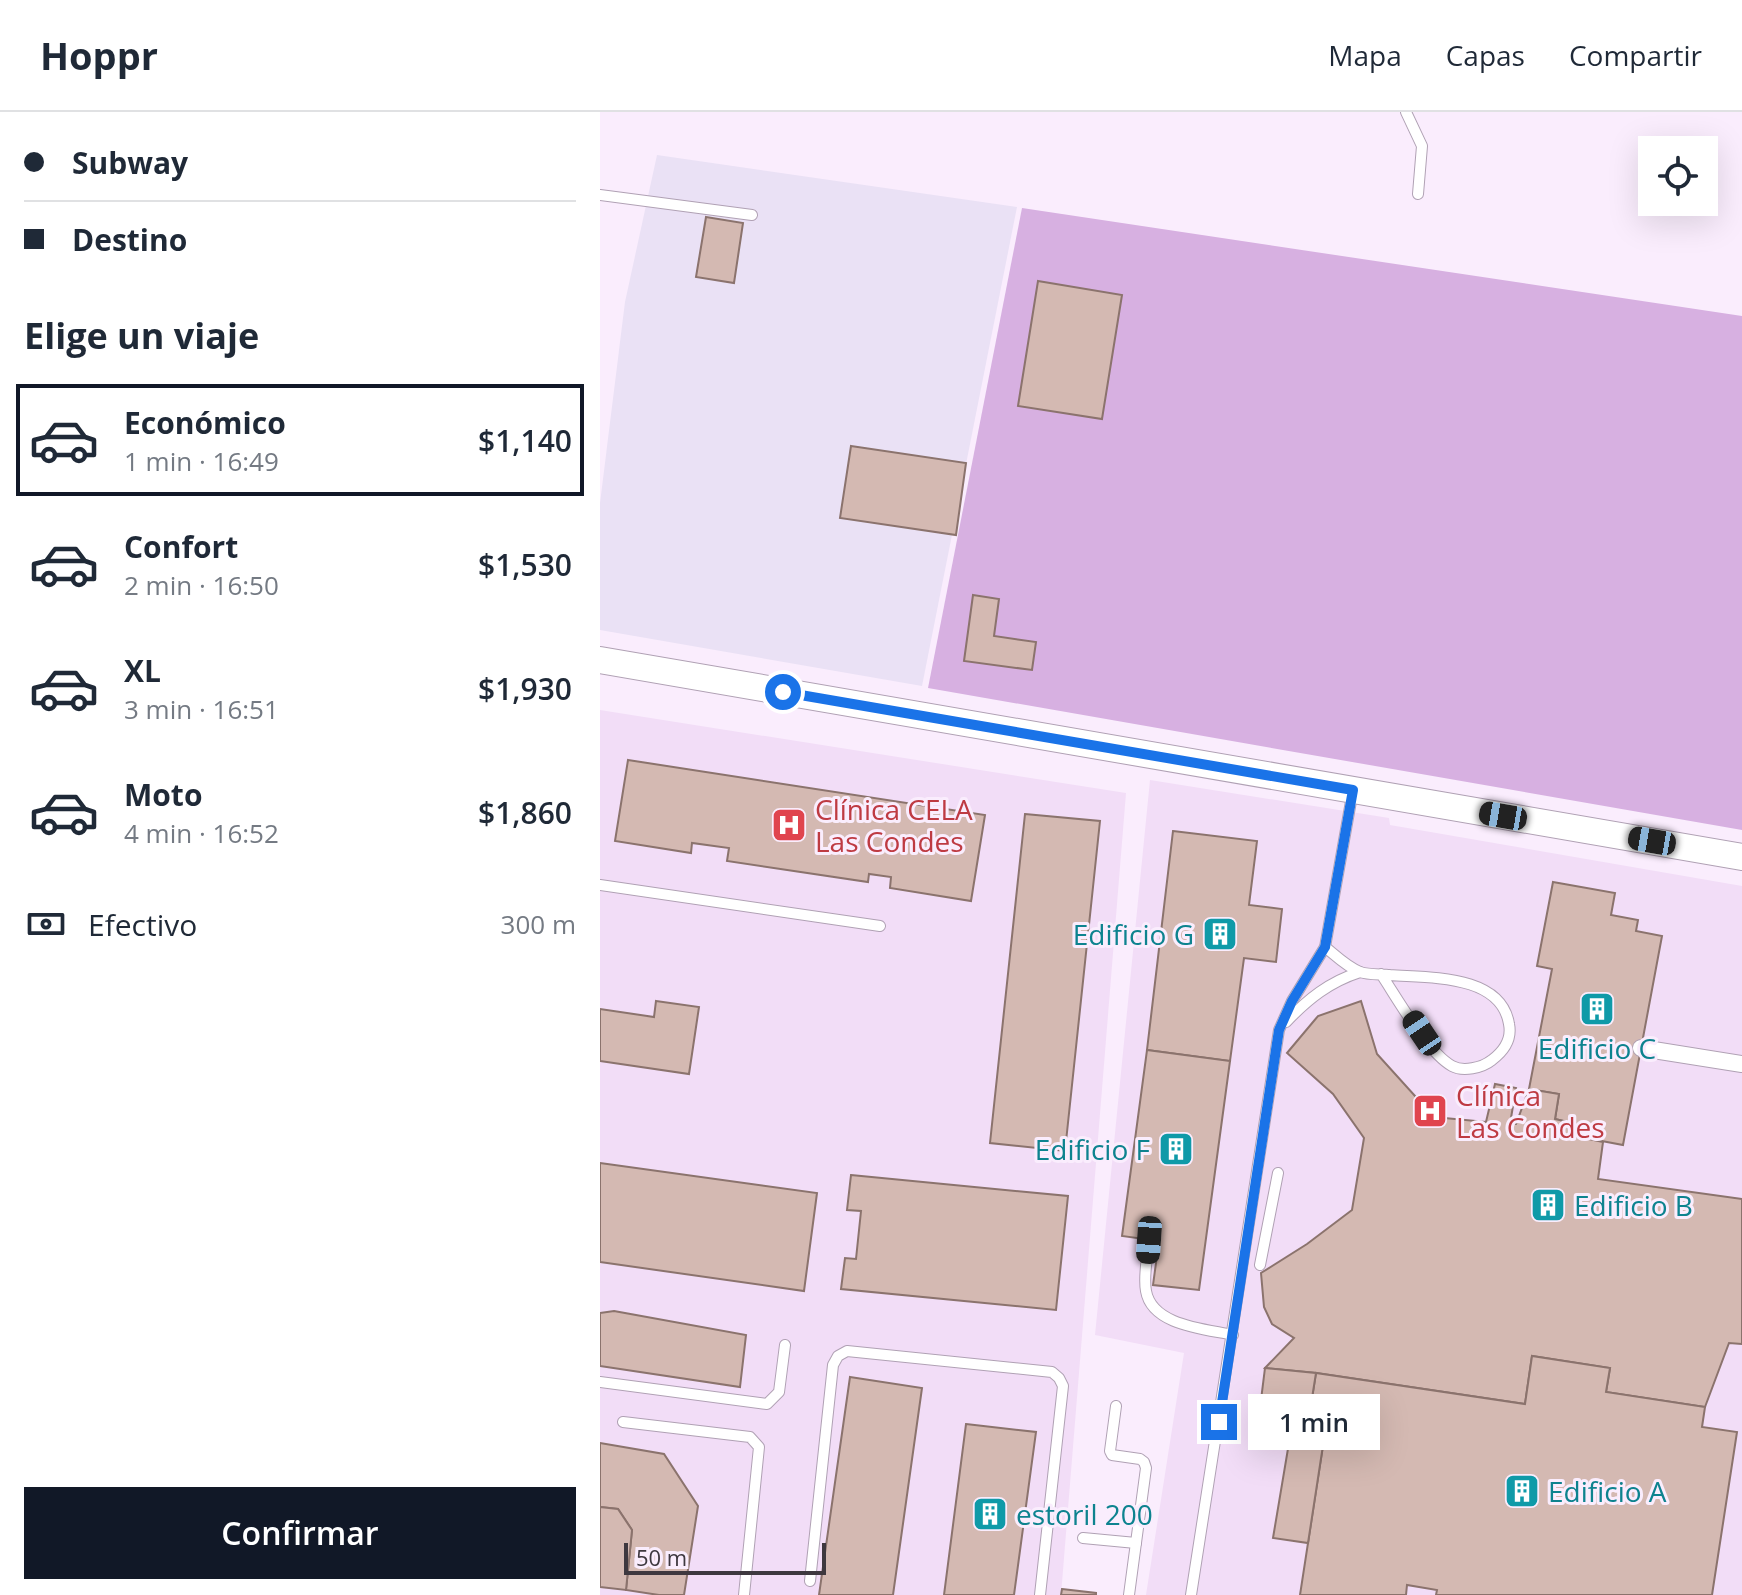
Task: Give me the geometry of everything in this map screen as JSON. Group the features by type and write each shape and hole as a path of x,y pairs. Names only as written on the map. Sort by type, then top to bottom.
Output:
{"street":[{"path":"600,660 1742,857"},
{"path":"1641,1048 1742,1064"}],"lane":[{"path":"1406,112 1422,146 1418,194"},
{"path":"600,195 752,215"},
{"path":"1191,1595 1279,1030 1292,1001 1325,947 1353,790"},
{"path":"600,885 880,926"},
{"path":"1325,947 1360,972"},
{"path":"1279,1030 1304,1003 1339,979 1360,972 1427,977 1481,988 1499,1001 1507,1013 1511,1033 1506,1047 1490,1062 1473,1068 1453,1067 1433,1050 1381,974"},
{"path":"1260,1265 1278,1173"},
{"path":"1149,1240 1145,1290 1156,1311 1179,1323 1233,1335"},
{"path":"600,1382 767,1404 779,1392 785,1345"},
{"path":"810,1581 833,1365 838,1356 847,1351 1052,1372 1059,1378 1063,1386 1040,1595"},
{"path":"1116,1406 1110,1451 1112,1455 1140,1459 1146,1468 1129,1595"},
{"path":"623,1422 750,1437 757,1442 759,1447 744,1595"},
{"path":"1083,1538 1136,1543"}],"shaded area":[{"path":"657,155 1017,207 922,686 600,630 600,503 625,302"},
{"path":"1022,208 1742,316 1742,830 928,688"},
{"path":"600,710 1126,793 1061,1595 600,1595"},
{"name":"Clínica Las Condes","path":"1150,780 1389,818 1390,825 1742,886 1742,1595 1146,1595 1184,1353 1095,1335"}],"building":[{"path":"706,217 743,223 734,283 696,277"},
{"path":"1038,281 1122,295 1102,419 1018,406"},
{"path":"851,446 966,463 956,535 840,518"},
{"path":"973,595 999,599 994,636 1036,642 1032,670 964,661"},
{"path":"628,760 985,815 971,901 890,888 891,877 869,874 868,882 727,861 729,848 692,843 691,853 615,841"},
{"path":"1025,814 1100,821 1065,1151 990,1143"},
{"name":"Edificio G","path":"1173,831 1257,841 1249,905 1282,909 1276,962 1244,958 1230,1061 1147,1050"},
{"name":"Edificio C","path":"1553,882 1615,893 1611,915 1638,920 1636,931 1662,936 1623,1145 1570,1135 1572,1123 1555,1119 1559,1094 1529,1089 1552,969 1537,966"},
{"path":"656,1001 699,1007 689,1074 600,1061 600,1009 654,1017"},
{"name":"Edificio B","path":"1361,1001 1377,1054 1434,1117 1486,1122 1495,1084 1516,1088 1510,1124 1516,1124 1529,1089 1559,1094 1555,1119 1572,1123 1570,1135 1603,1142 1598,1179 1742,1199 1742,1344 1729,1343 1705,1407 1606,1392 1610,1368 1532,1356 1525,1404 1265,1368 1294,1338 1272,1324 1264,1307 1261,1273 1352,1210 1364,1138 1333,1094 1287,1053 1318,1016"},
{"name":"Edificio F","path":"1147,1050 1230,1061 1199,1290 1153,1285 1159,1241 1122,1236"},
{"path":"600,1163 817,1193 804,1291 600,1262"},
{"path":"851,1175 1068,1196 1056,1310 841,1289 845,1258 856,1259 861,1211 847,1210"},
{"path":"614,1311 746,1335 740,1387 600,1366 600,1313"},
{"name":"Edificio A","path":"1532,1356 1610,1368 1606,1392 1705,1407 1702,1427 1737,1432 1712,1595 1436,1595 1437,1590 1407,1585 1406,1595 1300,1595 1324,1439 1306,1436 1316,1373 1525,1404"},
{"path":"1265,1368 1316,1373 1306,1436 1324,1439 1308,1543 1273,1538 1295,1407 1261,1400"},
{"path":"850,1377 922,1388 893,1595 819,1595"},
{"name":"estoril 200","path":"966,1424 1036,1432 1014,1595 944,1595"},
{"path":"600,1443 664,1454 698,1506 684,1595 626,1590 632,1530 618,1509 600,1507"},
{"path":"600,1507 618,1509 632,1530 626,1590 600,1587"},
{"path":"1062,1589 1096,1593 1096,1595 1061,1595"}],"place":[{"name":"Clínica CELA Las Condes","path":"789,825"},
{"name":"Edificio G","path":"1220,934"},
{"name":"Edificio C","path":"1597,1009"},
{"name":"Clínica Las Condes","path":"1430,1111"},
{"name":"Edificio F","path":"1176,1149"},
{"name":"Edificio B","path":"1548,1205"},
{"name":"Edificio A","path":"1522,1491"},
{"name":"estoril 200","path":"990,1514"}],"route":[{"path":"783,692 1353,790 1325,947 1292,1001 1279,1030 1219,1422"}]}
